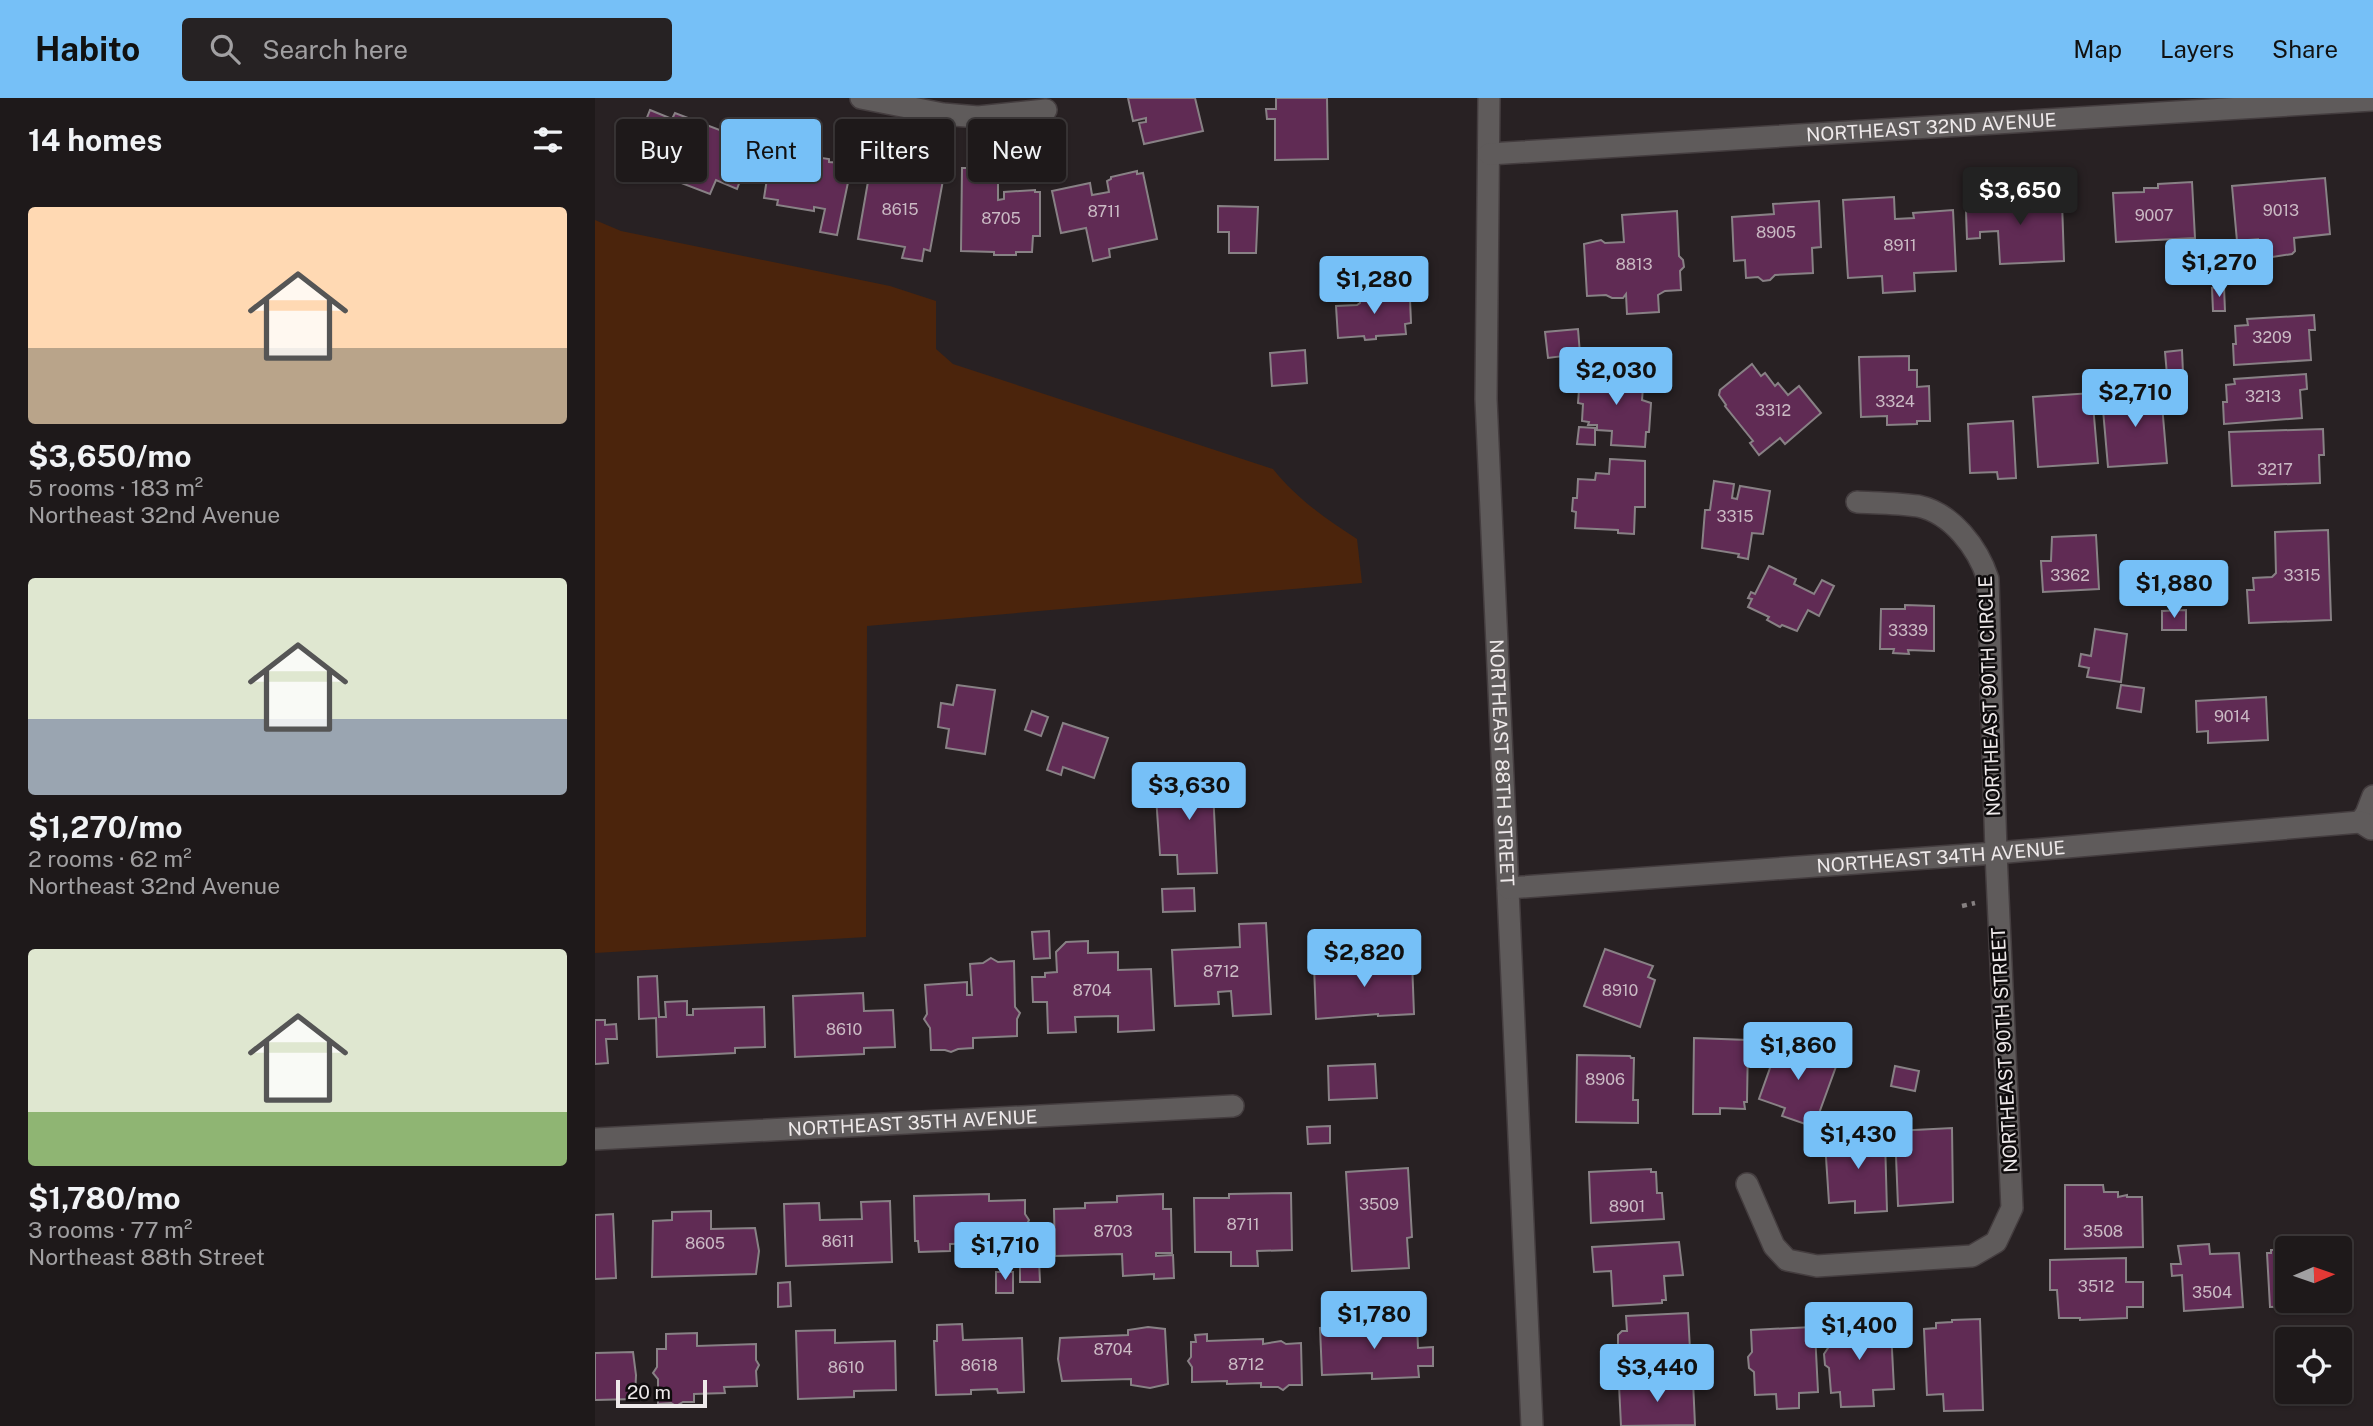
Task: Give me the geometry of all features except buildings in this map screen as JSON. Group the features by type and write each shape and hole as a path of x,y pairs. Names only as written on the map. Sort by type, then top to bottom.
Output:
{"street":[{"path":"861,98 943,114 978,117 1046,110"},
{"name":"NORTHEAST 88TH STREET","path":"1489,98 1486,399 1532,1426"},
{"name":"NORTHEAST 32ND AVENUE","path":"1489,154 2373,100"},
{"name":"NORTHEAST 90TH CIRCLE","path":"1857,502 1920,507 1934,513 1954,524 1983,563 1989,596 1996,853"},
{"path":"2369,826 2367,814 2373,796"},
{"name":"NORTHEAST 34TH AVENUE","path":"1508,888 2369,826"},
{"name":"NORTHEAST 90TH STREET","path":"1747,1184 1774,1246 1787,1260 1817,1266 1972,1256 1996,1242 2011,1208 1996,853"},
{"name":"NORTHEAST 35TH AVENUE","path":"595,1139 1233,1106"}],"shaded area":[{"path":"595,220 621,231 890,286 936,301 936,349 953,364 1273,469 1312,507 1357,539 1362,583 867,626 866,937 595,953"}]}
